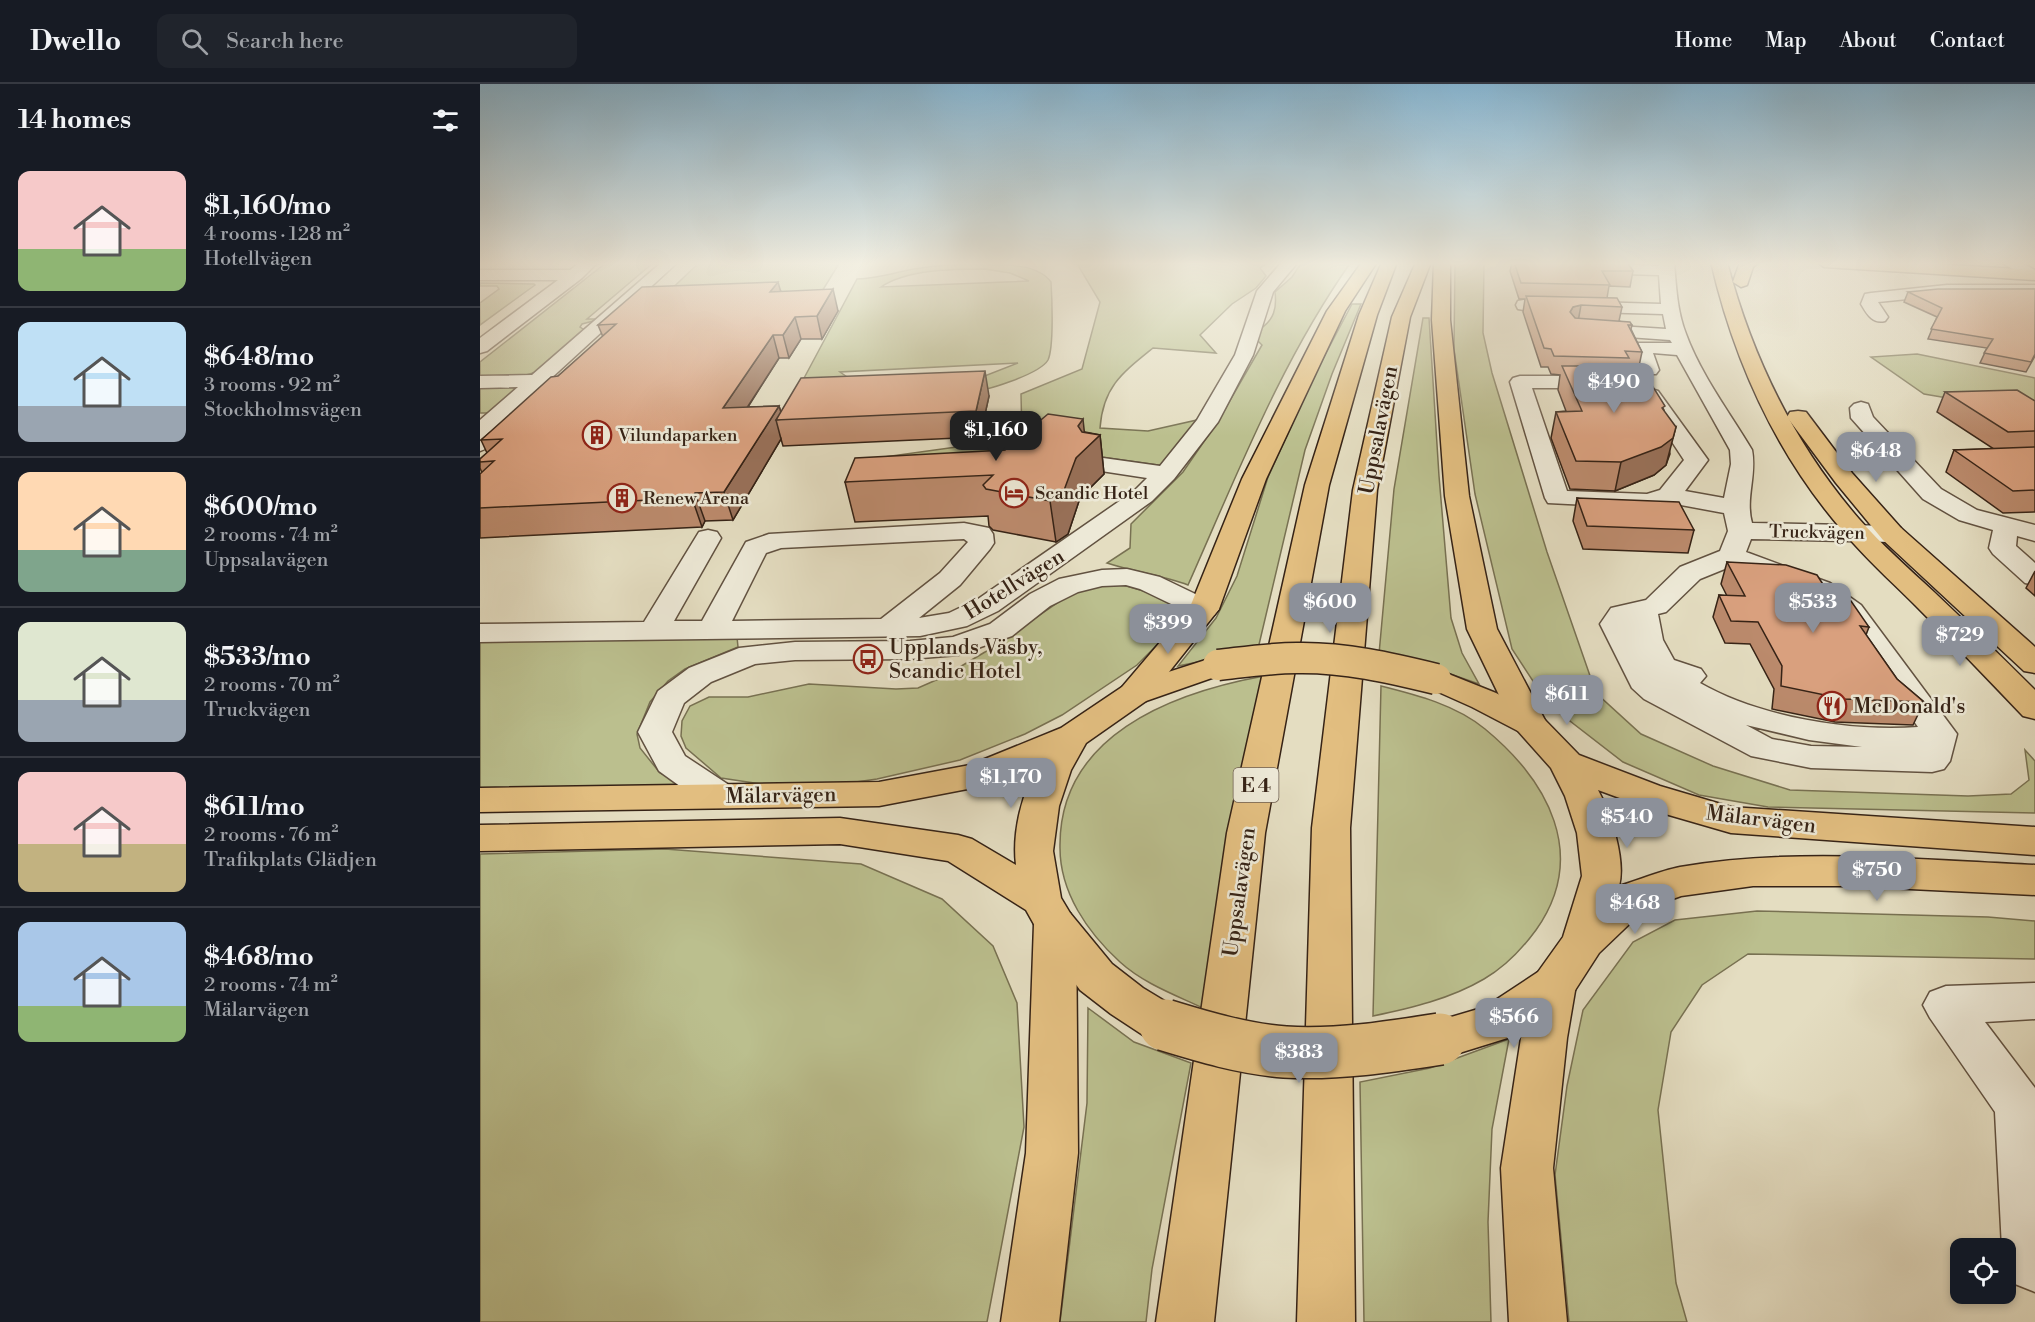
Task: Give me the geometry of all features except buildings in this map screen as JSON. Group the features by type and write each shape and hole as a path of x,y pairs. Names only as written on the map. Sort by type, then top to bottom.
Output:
{"main road":[{"path":"1134,694 1204,609 1254,479 1332,320"},
{"name":"Uppsalavägen","path":"1185,1322 1246,833 1317,485 1367,320"},
{"name":"Uppsalavägen","path":"1326,1322 1331,828 1365,490 1400,320"},
{"path":"1441,320 1457,496 1482,629 1530,724 1566,763 1583,796 1596,833 1602,876 1595,906 1582,942 1554,985 1544,1038 1527,1168 1538,1322"},
{"path":"1734,320 1754,375 1774,416 1810,474 1858,533 2035,709"},
{"path":"1752,320 1754,329 1775,376 1798,417 1844,478 1892,534 2035,664"},
{"path":"1030,1322 1052,1153 1048,912 1034,851 1040,806 1053,770 1073,736 1134,694 1218,665 1279,658 1338,659 1388,667 1436,680 1484,700 1530,724"},
{"name":"Mälarvägen","path":"480,800 879,794 978,775 1073,736"},
{"name":"Mälarvägen","path":"1566,763 1613,783 1703,813 1731,819 2035,841"},
{"name":"Mälarvägen","path":"480,838 840,831 958,849 1048,912"},
{"path":"1936,834 2035,834"},
{"path":"1582,942 1631,898 1678,882 1753,872 1848,872 2024,881"},
{"path":"1048,912 1096,977 1127,1001 1165,1025 1225,1043 1285,1052 1365,1051 1440,1039 1498,1022 1554,985"}],"street":[{"path":"480,346 515,320"},
{"path":"480,444 493,432 486,426 606,320"},
{"name":"Hotellvägen","path":"480,633 920,627 957,620 988,605 1143,496 1166,474 1207,422 1244,355 1256,320"},
{"path":"1578,329 1624,320"},
{"path":"1636,320 1680,342"},
{"path":"1673,320 1680,342 1741,450 1743,464 1736,532 1656,606 1621,614 1615,624 1643,681 1656,692 1763,748 1811,757 1932,761 1940,734"},
{"path":"1634,379 1641,347 1680,342"},
{"path":"1634,379 1643,383 1696,460 1669,495 1648,501 1557,498 1520,382 1634,379"},
{"path":"480,382 537,381"},
{"path":"1861,408 1862,418 1932,494 1968,515 2035,533"},
{"path":"1096,464 1166,474"},
{"path":"1669,495 1736,532 1851,611 1940,734"},
{"path":"2006,527 2002,548 2035,577"},
{"path":"713,629 756,548 763,545 778,540 964,531 980,534 981,543 950,579 889,627"},
{"name":"Truckvägen","path":"1736,532 1892,534"},
{"path":"654,630 708,538"},
{"path":"719,796 672,763 655,732 670,698 700,675 750,655 795,651 910,651 958,646 1001,630 1040,600 1069,585 1102,578 1127,577 1150,583 1204,609"},
{"path":"1643,609 1642,619 1656,657 1663,666 1691,692 1732,711 1794,728 1855,736 1928,737 1940,734"},
{"path":"2035,1001 1946,1005 2019,1106 2030,1256 2035,1264"}],"green space":[{"path":"534,320 598,320 582,324 580,327 586,331 537,372 522,376 480,378 480,362"},
{"path":"835,320 1052,320 1048,360 1034,371 986,389 948,392 803,380","holes":["1018,363 977,379 850,379 840,372"]},
{"path":"1095,320 1216,320 1200,335 1216,353 1153,348 1123,373 1105,402 1100,428 1148,431 1197,420 1165,466 1051,450 877,458 1022,438 1021,394 1082,369"},
{"path":"1270,320 1314,320 1262,419 1188,585 1107,563 1130,548 1131,524 1183,472 1218,421 1262,345 1258,341 1260,329"},
{"path":"1344,320 1354,320 1305,450 1257,653 1178,666 1216,618 1237,576 1268,477 1315,374"},
{"path":"1423,320 1429,320 1451,618 1462,653 1479,684 1427,666 1379,654 1394,489"},
{"path":"1454,320 1483,320 1483,333 1492,373 1547,552 1596,693 1641,734 1713,766 1790,790 1968,796 2011,794 2029,780 2025,750 2035,761 2035,813 1768,807 1699,795 1623,762 1548,704 1512,649 1475,494 1454,349"},
{"path":"1917,354 2035,378 2035,413 1924,394 1871,357"},
{"path":"511,386 517,389 489,413 480,413 480,387"},
{"path":"1099,585 1123,585 1147,592 1171,604 1176,616 1175,625 1137,665 1062,715 1025,734 960,760 877,779 842,784 761,784 721,778 686,748 681,736 682,721 690,706 709,697 748,697 809,684 896,689 918,688 943,677 985,652 1072,593"},
{"path":"737,637 738,647 685,669 668,681 650,702 637,734 640,748 660,773 685,785 480,790 480,640"},
{"path":"1264,676 1207,1010 1162,989 1129,970 1097,938 1087,924 1070,895 1061,864 1060,848 1064,809 1078,776 1099,749 1126,726 1158,708 1193,694"},
{"path":"1381,686 1449,707 1485,729 1527,772 1543,796 1554,821 1560,847 1559,874 1552,902 1536,930 1506,963 1484,979 1444,997 1373,1016"},
{"path":"665,849 861,864 942,899 993,946 1017,1003 1024,1127 987,1322 480,1322 480,854"},
{"path":"1757,911 1988,917 2035,921 2035,959 1748,954 1702,985 1671,1032 1658,1110 1676,1283 1687,1322 1569,1322 1555,1175 1567,1086 1583,1010 1633,942 1675,920"},
{"path":"1088,1008 1134,1042 1191,1063 1152,1269 1146,1322 1060,1322 1087,1103"},
{"path":"1509,1039 1492,1129 1488,1222 1491,1322 1364,1322 1360,1082 1430,1068"}],"place":[{"name":"Vilundaparken","path":"597,435"},
{"name":"Scandic Hotel","path":"1014,493"},
{"name":"Renew Arena","path":"622,498"},
{"name":"Upplands Väsby, Scandic Hotel","path":"868,659"},
{"name":"McDonald's","path":"1832,706"}]}
